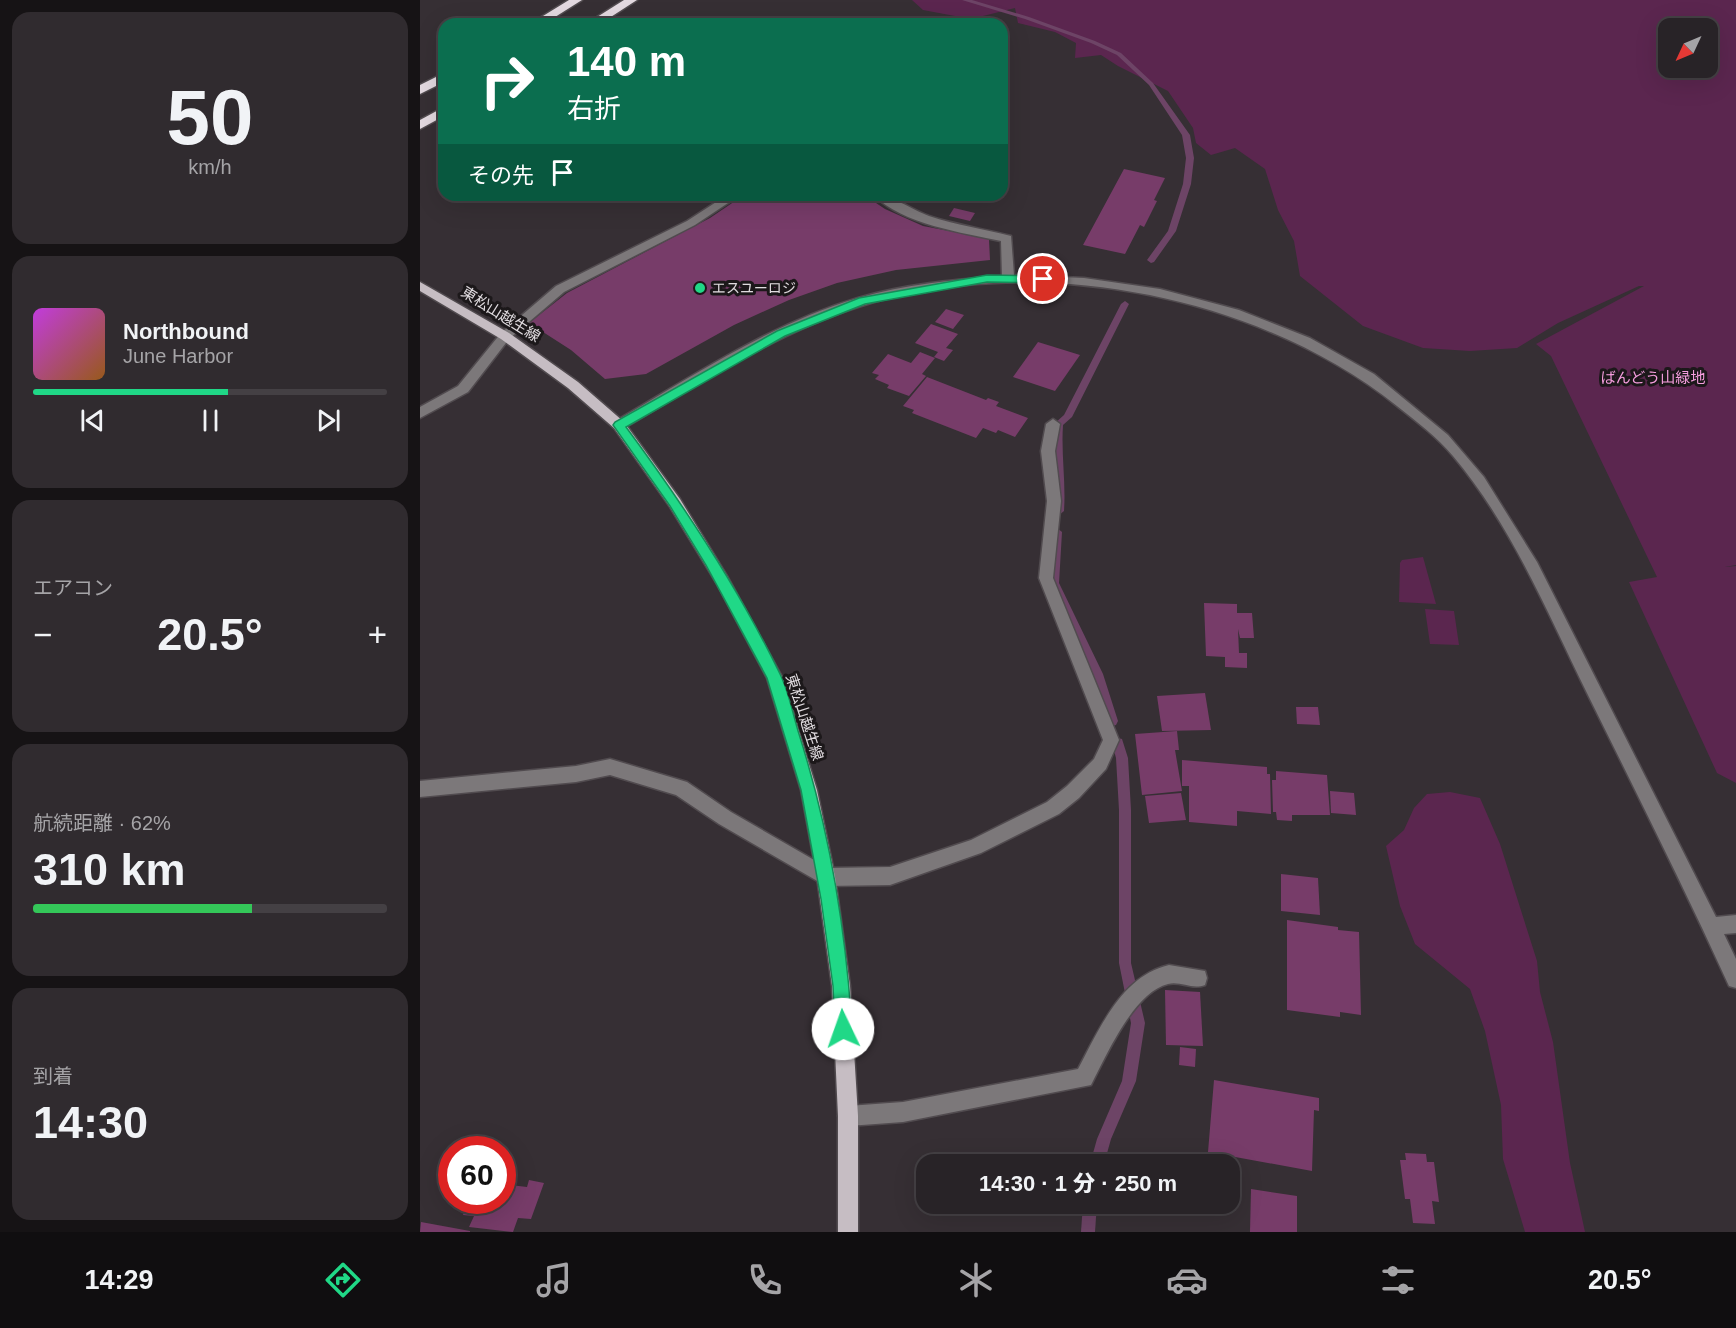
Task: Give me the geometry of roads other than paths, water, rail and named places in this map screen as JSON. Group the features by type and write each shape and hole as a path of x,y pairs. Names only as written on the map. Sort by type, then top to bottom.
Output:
{"highway":[{"path":"546,18 577,0"},
{"path":"602,18 632,0"},
{"path":"420,90 438,80"},
{"path":"420,125 438,114"}],"main road":[{"name":"東松山越生線","path":"420,286 505,336 573,385 619,425 675,502 705,551 774,677 809,790 826,877 841,986 848,1116 848,1232"}],"street":[{"path":"420,413 463,389 505,336 560,289 691,222 725,201"},
{"path":"887,201 930,220 1007,239 1008,278"},
{"path":"619,425 781,333 819,316 862,301 905,291 987,279 1008,278 1114,284 1147,289 1224,309 1267,324 1330,354 1374,378 1416,412 1457,452 1504,514 1736,979"},
{"path":"420,789 576,774 610,767 681,788 724,818 826,877 890,876 975,847 1053,808 1073,792 1100,764 1111,740 1046,579 1054,501 1048,452 1053,423"},
{"path":"1712,927 1736,924"},
{"path":"848,1116 903,1112 1084,1078 1119,1014 1146,986 1168,975 1198,978"}],"waterway":[{"path":"965,0 1027,18 1093,42 1119,54 1151,84 1186,135 1190,158 1187,184 1172,231 1151,260"},
{"path":"1059,511 1059,424 1067,417 1125,304"},
{"path":"1057,532 1054,583 1098,674 1112,721"},
{"path":"1100,1154 1129,1081 1138,1023 1125,963 1125,810 1122,758 1118,743"},
{"path":"1088,1232 1089,1214"}],"place":[{"name":"エスユーロジ","path":"700,288"}],"park label":[{"name":"ばんどう山緑地","path":"1653,377"}]}
